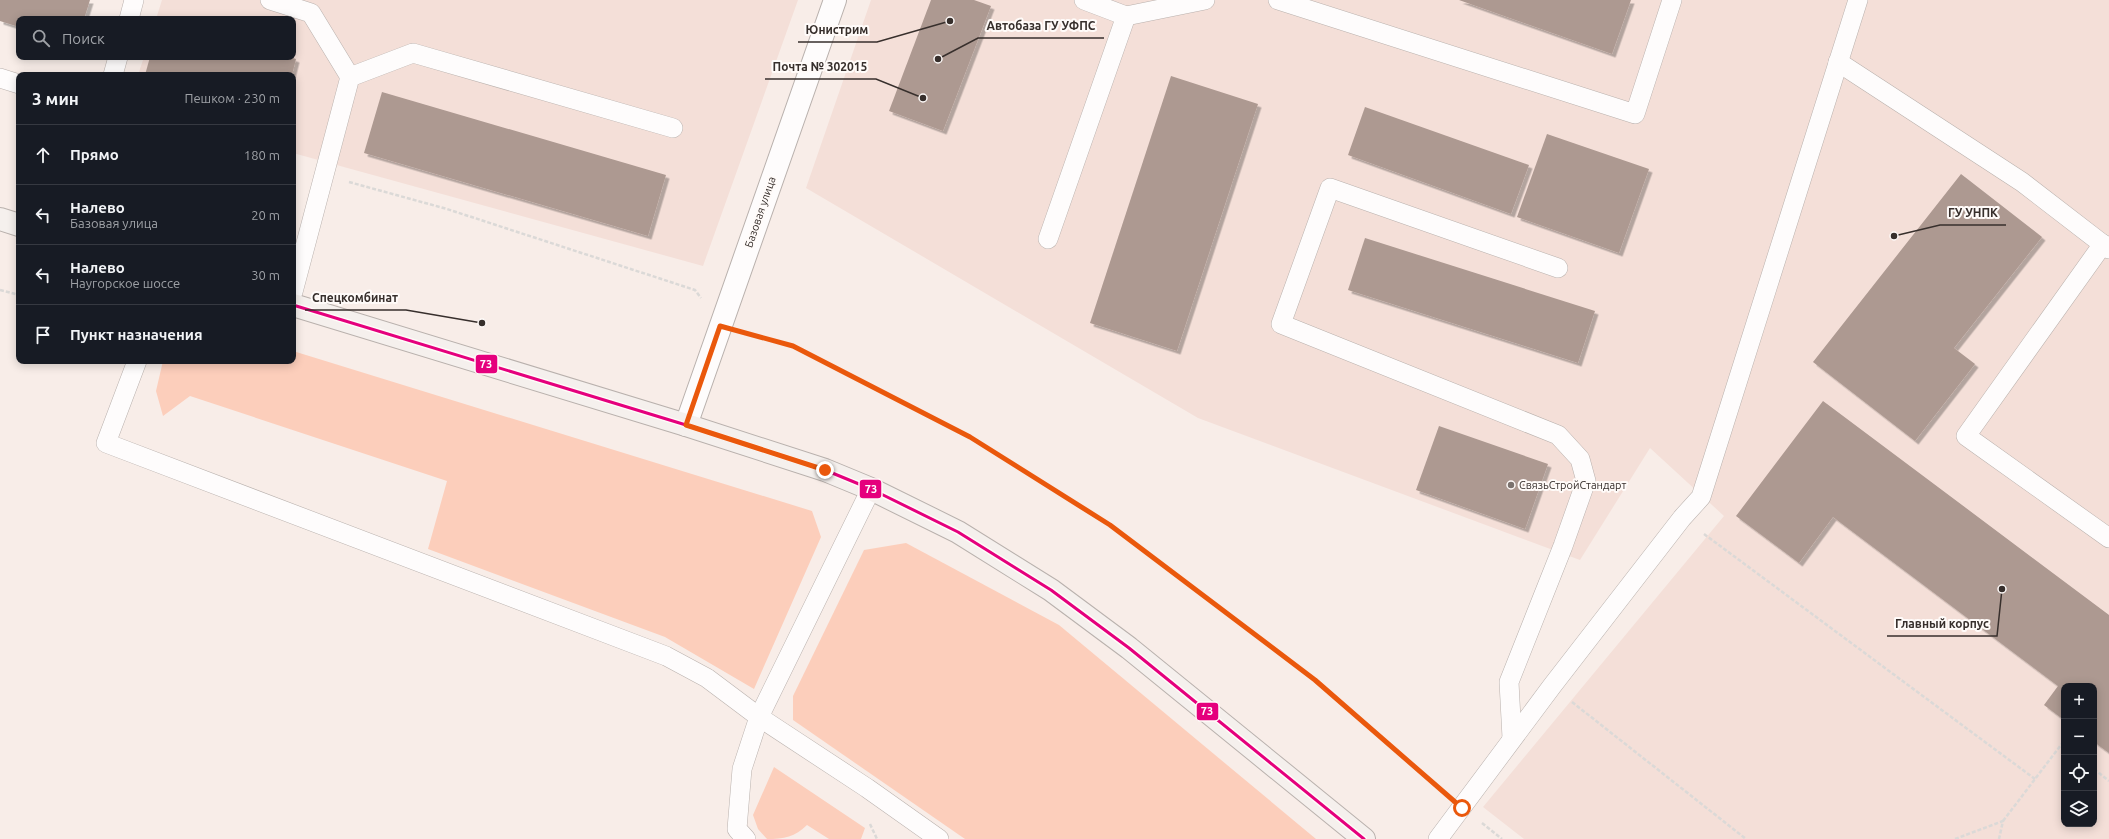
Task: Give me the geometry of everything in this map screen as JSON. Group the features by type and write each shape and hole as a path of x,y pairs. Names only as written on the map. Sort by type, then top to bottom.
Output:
{"main road":[{"path":"0,220 16,224"},
{"path":"296,306 686,425 825,470 871,489 958,532 1051,590 1129,648 1364,839"}],"street":[{"name":"Базовая улица","path":"686,425 835,0"}],"lane":[{"path":"130,16 134,0"},
{"path":"270,0 311,13 350,78 296,281"},
{"path":"1084,0 1126,16 1205,0"},
{"path":"1278,0 1636,114 1672,0"},
{"path":"1438,839 1512,738 1682,518 1701,497 1858,0"},
{"path":"1048,239 1126,16"},
{"path":"350,78 413,53 674,128"},
{"path":"114,72 117,60"},
{"path":"1838,62 2022,182 2106,247 1966,436 2109,538"},
{"path":"0,78 16,83"},
{"path":"1512,738 1509,682 1563,546 1586,481 1580,459 1558,436 1281,324 1330,188 1558,268"},
{"path":"136,364 106,443 666,656 707,678 759,717 867,788 939,839"},
{"path":"746,839 737,829 742,769 759,717 871,489"}],"path":[{"path":"325,176 447,209 695,290 720,326 793,346 970,437 1110,525 1315,680 1462,808 1502,839"},
{"path":"0,290 16,295"},
{"path":"1682,518 2034,779"},
{"path":"1552,686 1746,839"},
{"path":"1999,839 2002,821 2034,779 2061,747"},
{"path":"2097,771 2109,781"},
{"path":"1955,839 2002,821"},
{"path":"869,823 877,839"}],"shaded area":[{"path":"162,0 798,0 703,266 296,154 296,72 139,72 143,60 296,60 296,16 157,16"},
{"path":"871,0 2109,0 2109,839 1524,839 1483,807 1724,516 1650,448 1580,560 1198,418 806,188"},
{"path":"296,352 812,511 821,537 754,689 665,637 428,549 447,481 190,396 163,416 156,391 162,364 296,364"},
{"path":"906,543 1059,625 1316,839 965,839 793,720 793,696 864,550"},
{"path":"774,767 865,828 861,839 829,839 807,825 794,835 767,839 758,829 753,815"}],"building":[{"path":"0,0 90,0 85,16 16,16 16,26 0,21"},
{"path":"931,0 974,0 991,6 943,131 889,111"},
{"path":"1459,0 1631,0 1612,54"},
{"path":"149,60 296,60 293,72 146,72"},
{"path":"1171,76 1258,104 1177,351 1090,323"},
{"path":"382,92 666,175 648,236 364,153"},
{"path":"1365,107 1529,165 1511,214 1348,155"},
{"path":"1547,134 1649,169 1619,253 1517,217"},
{"path":"1961,174 2042,237 1954,348 1975,364 1915,441 1813,362"},
{"path":"1365,238 1595,311 1578,363 1348,290"},
{"path":"1823,401 2109,615 2109,753 2097,744 2097,683 2061,683 2061,718 2044,705 2058,686 1833,517 1799,563 1736,516"},
{"path":"1439,426 1548,464 1525,529 1416,490"}],"transit line":[{"name":"73","path":"296,306 686,425 825,470 871,489 958,532 1051,590 1129,648 1364,839"}],"place":[{"name":"Юнистрим","path":"950,21"},
{"name":"Автобаза ГУ УФПС","path":"938,59"},
{"name":"Почта № 302015","path":"923,98"},
{"name":"ГУ УНПК","path":"1894,236"},
{"name":"Спецкомбинат","path":"482,323"},
{"name":"СвязьСтройСтандарт","path":"1511,485"},
{"name":"Главный корпус","path":"2002,589"}],"route":[{"path":"825,470 686,425 720,326 793,346 970,437 1110,525 1315,680 1462,808"}]}
